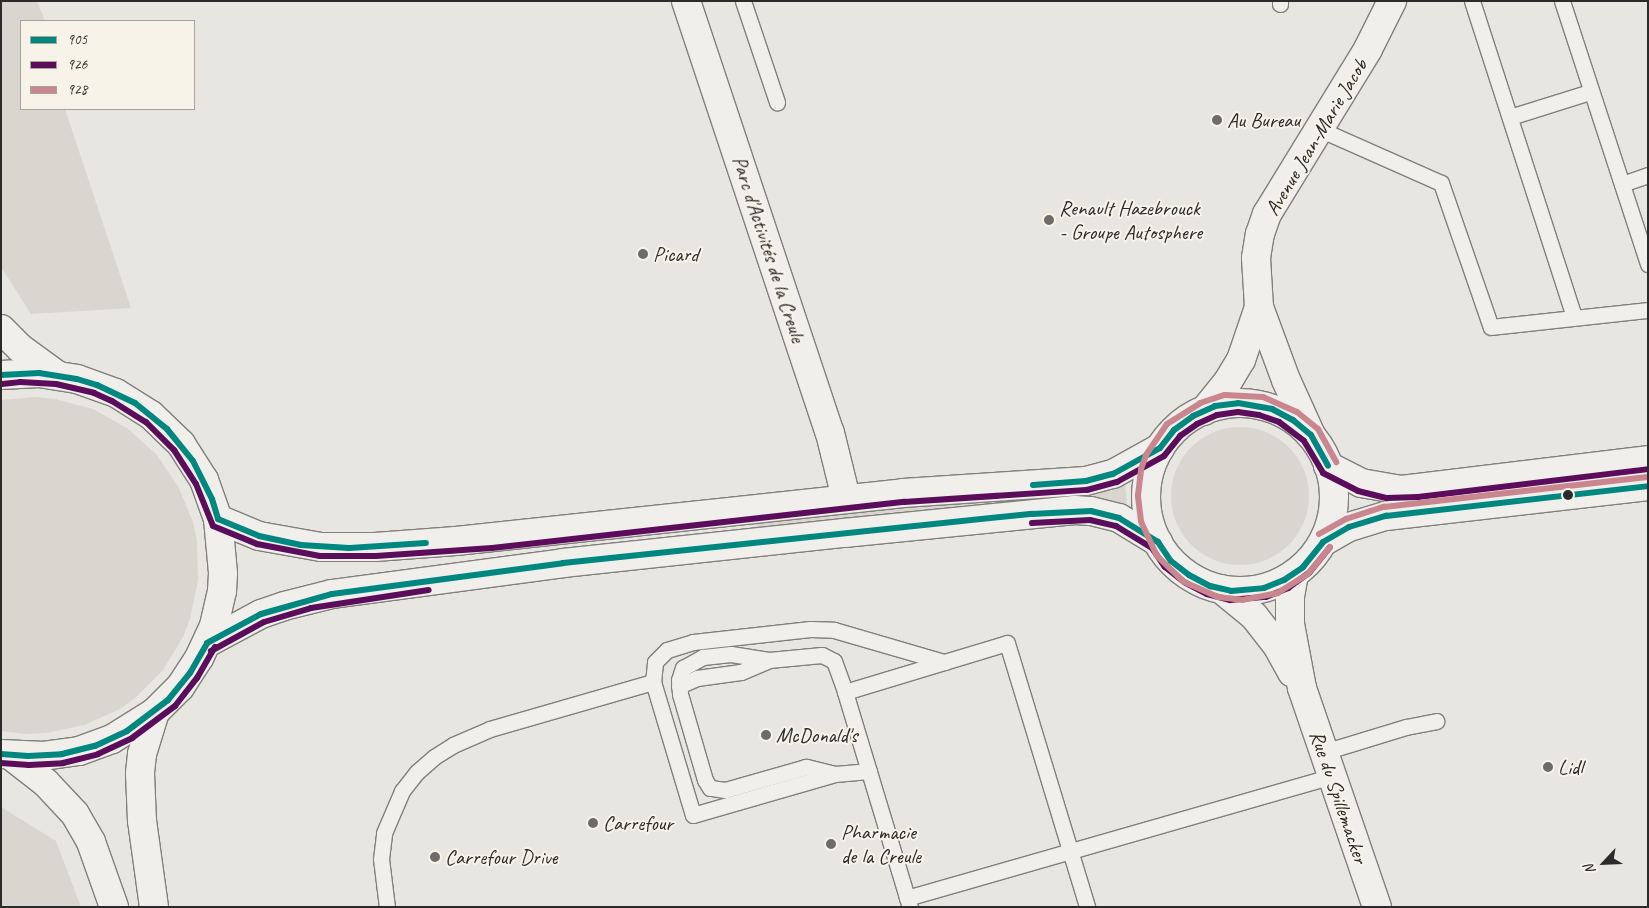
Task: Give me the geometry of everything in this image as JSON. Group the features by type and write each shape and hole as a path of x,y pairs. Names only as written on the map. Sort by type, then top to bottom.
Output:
{"main road":[{"name":"Parc d'Activités de la Creule","path":"686,1 827,426 846,498"},
{"name":"Avenue Jean-Marie Jacob","path":"1323,542 1333,510 1334,487 1328,466 1311,436 1286,380 1259,307 1256,267 1260,234 1267,214 1368,49 1392,1"},
{"name":"Avenue Jean-Marie Jacob","path":"1204,411 1227,383 1241,360 1259,307"},
{"path":"1,329 20,348 57,374"},
{"path":"1,375 20,373 57,374 97,384 135,403 156,420 181,444 193,461 212,499 218,519 223,555 222,591 214,626 207,643 190,673 155,712 127,731 95,746 54,755 6,754"},
{"path":"1311,436 1283,414 1261,406 1238,403 1204,411 1174,430 1160,448 1150,471 1147,495 1149,519 1158,542 1179,568 1198,581 1221,589 1242,591 1264,588 1294,574 1310,560 1323,542 1349,527 1386,516 1648,486"},
{"path":"218,519 259,536 301,545 375,547 492,538 846,498 1086,481 1113,474 1160,448"},
{"path":"1328,466 1361,483 1401,490 1648,460"},
{"path":"207,643 261,614 332,594 563,563 834,534 1076,510 1091,511 1119,518 1158,542"},
{"name":"Rue du Spillemacker","path":"1294,574 1290,597 1290,624 1302,688 1377,907"},
{"name":"Rue du Spillemacker","path":"1221,589 1244,606 1264,628 1278,647 1302,688"},
{"path":"154,907 142,821 140,773 142,754 155,712"},
{"path":"6,754 46,783 75,814 90,842 114,907"}],"lane":[{"path":"743,1 777,102"},
{"path":"1472,1 1574,317"},
{"path":"1562,1 1590,92 1648,264"},
{"path":"1510,117 1590,92"},
{"path":"1319,128 1441,182 1491,328 1648,310"},
{"path":"1622,184 1648,175"},
{"path":"869,772 835,774 693,814 653,682 655,662 668,650 677,646 810,629 834,630 944,662"},
{"path":"845,692 1007,643 1087,907"},
{"path":"835,774 806,767 725,790 710,788 704,780 679,686 698,678 741,672 769,660 815,655 829,657 834,661 908,903 1070,852 1328,764 1406,727 1436,721"},
{"path":"387,907 381,859 384,833 402,791 417,772 434,757 453,745 490,729 653,682"}],"shaded area":[{"path":"1,1 37,1 45,20 20,20 20,110 65,110 131,308 31,314 1,267"},
{"path":"36,397 55,399 93,409 127,428 156,454 178,486 193,522 197,541 198,580 190,619 183,637 163,670 135,698 120,709 84,725 46,733 26,734 1,731 1,400"},
{"path":"1240,427 1266,432 1289,447 1304,470 1309,496 1304,522 1289,545 1266,560 1240,565 1214,560 1191,545 1176,522 1171,496 1176,470 1191,447 1214,432"},
{"path":"1125,484 1127,504 1124,505 1091,497 1038,502 1037,493 1111,491"},
{"path":"1021,495 1022,506 757,533 754,520"},
{"path":"1,807 56,841 81,907 1,907"}],"transit line":[{"name":"905","path":"1,375 39,373 77,379 97,385 135,403 167,429 193,461 212,499 218,519"},
{"name":"926","path":"2,384 20,382 56,384 94,393 112,401 146,422 174,450 196,484 213,526 257,544 320,556 376,556 492,548 904,502 1087,490 1117,482 1164,456 1180,436 1197,424 1217,415 1238,412 1259,415 1279,422 1304,441 1323,473 1358,491 1387,498 1418,497 1648,469"},
{"name":"928","path":"1330,547 1308,574 1278,593 1243,600 1218,597 1184,582 1157,556 1141,521 1138,495 1141,469 1146,455 1167,424 1200,403 1225,395 1263,397 1297,412 1318,429 1336,462"},
{"name":"905","path":"1033,485 1086,481 1113,474 1160,448 1174,430 1193,416 1215,406 1238,403 1272,409 1293,420 1311,435 1328,466"},
{"name":"928","path":"1319,534 1346,519 1384,507 1647,477"},
{"name":"905","path":"1323,542 1349,527 1386,516 1648,486"},
{"name":"905","path":"207,643 261,614 332,594 563,563 1032,514 1091,511 1119,518 1158,542 1171,561 1189,575 1210,586 1231,591 1264,588 1284,580 1303,567 1323,542"},
{"name":"905","path":"218,519 259,536 301,545 349,548 426,543"},
{"name":"926","path":"1032,523 1090,520 1116,526 1152,548 1165,567 1184,582 1207,594 1230,600 1266,597 1288,588 1309,573 1330,547"},
{"name":"926","path":"211,651 264,622 311,608 429,590"},
{"name":"905","path":"1,754 28,756 62,754 95,746 127,731 168,700 190,673 207,643"},
{"name":"926","path":"1,763 29,765 63,763 98,754 132,738 175,706 197,678 215,647"}],"place":[{"name":"Au Bureau","path":"1217,120"},
{"name":"Renault Hazebrouck - Groupe Autosphere","path":"1049,220"},
{"name":"Picard","path":"643,254"},
{"name":"McDonald's","path":"766,735"},
{"name":"Lidl","path":"1548,767"},
{"name":"Carrefour","path":"593,823"},
{"name":"Pharmacie de la Creule","path":"831,844"},
{"name":"Carrefour Drive","path":"435,857"}]}
